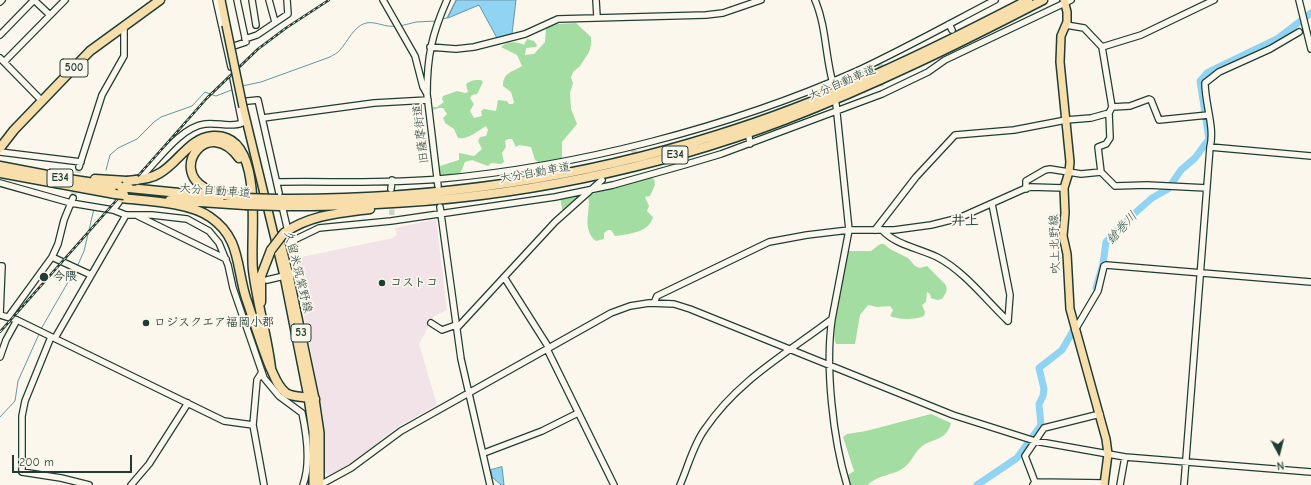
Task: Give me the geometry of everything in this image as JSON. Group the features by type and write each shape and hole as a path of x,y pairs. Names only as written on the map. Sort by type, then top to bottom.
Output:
{"highway":[{"name":"500","path":"0,148 90,51 160,0"},
{"path":"996,16 1024,0"},
{"name":"大分自動車道","path":"280,202 376,197 456,190 535,179 633,159 719,135 780,114 888,69 1028,0"},
{"name":"大分自動車道","path":"0,173 66,186 121,193 186,194 245,202 439,207 642,164 721,142 843,96 953,46 1043,0"},
{"path":"121,193 140,178 151,177 160,173 195,142 213,136 231,140 239,149 246,162 251,183 254,213 252,262 261,347 279,387 286,393 312,398"},
{"path":"245,202 205,188 195,180 191,169 192,158 197,149 205,144 214,142 224,144 234,151 240,160 246,179 250,214 248,258 257,312"},
{"name":"大分自動車道","path":"0,166 121,193"},
{"path":"121,193 191,209 209,216 222,227 231,239 238,258 246,298 257,312"},
{"path":"257,312 261,276 271,250 286,232 299,224 320,216 439,207"}],"main road":[{"name":"久留米筑紫野線","path":"221,0 241,104 286,276 320,433 320,485"},
{"name":"吹上北野線","path":"1066,1 1066,25 1061,36 1060,62 1070,172 1064,188 1063,236 1067,254 1070,309 1100,414 1108,454 1104,484"},
{"name":"久留米筑紫野線","path":"312,398 313,485"}],"street":[{"path":"0,35 34,0 50,15"},
{"path":"42,101 2,60 65,0"},
{"path":"216,0 230,66"},
{"path":"238,0 245,40"},
{"path":"252,0 256,25"},
{"path":"269,0 275,22"},
{"path":"227,48 246,42 245,40 257,35 289,12 287,0"},
{"name":"旧薩摩街道","path":"382,0 415,56 423,87 428,97 438,186"},
{"path":"264,118 428,97 430,47 435,27 447,0"},
{"path":"596,0 597,17"},
{"path":"430,47 464,49 525,34 553,20 597,17 706,15 724,13 761,0"},
{"path":"815,0 824,25 832,84"},
{"path":"276,182 364,183 392,180 437,180 518,170 640,144 745,113 832,84 951,27 994,0"},
{"path":"1102,47 1141,35 1214,0"},
{"path":"1299,0 1311,49"},
{"path":"290,242 319,228 392,221 439,207 555,197 691,163 750,144 837,111 928,72 962,50 1066,1"},
{"path":"1066,25 1084,28 1102,47 1110,110 1110,138 1106,144 1098,147 1101,172 1115,186 1147,185 1207,188"},
{"path":"0,152 80,165 102,95 124,56 124,27"},
{"path":"1184,485 1212,137 1205,83 1219,72 1270,49 1299,32"},
{"path":"140,178 180,136 197,125 234,125 242,123 241,104 233,78"},
{"path":"875,230 916,177 955,135 1014,130 1066,120 1091,118 1110,110 1130,106 1149,99 1155,107 1159,120 1208,115"},
{"path":"241,104 258,100 264,118 286,232 290,242 295,270 294,273 286,276 267,280"},
{"path":"836,104 849,230 832,319 829,364 837,440 847,485"},
{"path":"745,113 746,121"},
{"path":"749,137 750,144"},
{"path":"636,150 640,144"},
{"path":"1210,147 1311,156"},
{"path":"1026,189 1026,181 1045,170 1055,169 1081,174 1101,172"},
{"path":"391,189 392,180"},
{"path":"431,323 442,330 456,327 555,222 602,180"},
{"path":"0,183 95,208 114,210 126,215 171,216 187,219 195,222 215,236 226,259 233,288 262,372 271,388 285,401 302,412 307,449 307,478 303,485"},
{"path":"654,303 657,296 769,242 807,235 849,230 912,228 951,220 1026,189 1064,188"},
{"path":"114,210 121,193"},
{"path":"9,316 52,256 58,244 64,220 72,201"},
{"path":"882,230 892,239 937,257 973,285 1008,321 1010,295 992,204"},
{"path":"439,207 461,359 470,392 490,485"},
{"path":"89,485 61,478 22,472 22,416 25,401 53,337 126,215"},
{"path":"392,215 392,221"},
{"path":"136,216 226,259"},
{"path":"52,256 91,275"},
{"path":"1075,330 1098,291 1104,266 1106,265 1200,274 1311,282"},
{"path":"0,266 2,266 0,315 9,316 224,421 252,425"},
{"path":"504,277 548,348 614,485"},
{"path":"233,288 241,285"},
{"path":"320,485 351,468 401,431 548,348 618,310 630,306 654,303 674,304 690,309 970,421 1034,441 1126,457 1311,472"},
{"path":"680,485 700,436 743,383 832,319"},
{"path":"0,357 6,340 17,320"},
{"path":"262,372 257,380 252,425 264,485"},
{"path":"131,485 149,464 188,403"},
{"path":"484,453 542,431 578,413"},
{"path":"1100,414 1044,428 1025,456 1034,484 1104,484"},
{"path":"1120,485 1126,457"}],"shaded area":[{"path":"436,219 447,310 434,316 419,344 437,405 396,428 360,457 331,476 324,472 323,414 297,282 302,280 297,258 393,238 397,235 395,228"}],"green space":[{"path":"576,23 591,37 591,45 589,52 580,66 573,72 571,78 573,83 570,93 571,109 577,124 562,142 562,158 540,163 535,160 531,147 519,145 516,147 512,139 508,139 505,141 506,147 502,153 504,162 501,164 491,163 488,166 472,160 465,162 460,174 440,176 438,173 440,166 459,160 459,153 474,156 482,149 478,141 480,137 486,136 488,130 486,126 465,138 458,138 454,129 445,123 443,118 447,114 443,108 433,110 432,107 437,107 444,102 442,99 443,96 457,91 465,93 468,92 466,84 477,80 481,80 483,82 477,94 472,95 470,98 474,104 470,111 474,118 482,116 481,111 484,109 496,111 498,100 507,101 509,104 513,104 514,102 511,92 503,86 503,81 509,73 522,66 517,55 501,47 512,42 524,45 527,39 534,41 537,45 536,47 526,48 525,55 534,54 545,42 546,28 550,25"},
{"path":"650,177 654,179 655,185 650,196 645,197 649,206 647,211 653,217 651,222 643,230 637,232 615,236 611,230 608,230 604,233 604,239 596,241 588,229 589,195"},
{"path":"584,194 563,213 560,198"},
{"path":"880,244 884,244 890,249 908,258 915,266 920,268 927,266 945,284 947,288 946,292 942,299 937,300 931,298 930,294 927,292 926,302 922,305 925,312 924,316 912,319 902,319 890,316 893,310 890,306 877,307 868,305 860,315 855,344 836,344 834,336 836,313 848,251 871,251"},
{"path":"931,414 951,423 949,429 942,437 923,445 908,464 897,472 872,481 868,485 850,485 848,475 854,471 843,437 847,434 866,431"}],"water":[{"path":"457,0 516,0 512,34 497,38 479,5 448,18"},
{"path":"502,467 504,485 501,485 492,477 491,470"}],"waterway":[{"path":"442,19 447,18 456,0"},
{"name":"鎗巻川","path":"1096,288 1103,264 1106,242 1152,198 1168,189 1181,170 1195,158 1209,139 1200,81 1207,73 1277,39 1311,13"},
{"path":"400,26 416,22 436,21"},
{"path":"242,86 261,82 330,57 339,51 358,27 366,23 396,26"},
{"path":"106,170 110,155 118,148 137,139 161,117 192,106 205,92 216,96 234,89"},
{"path":"77,267 84,251 94,209"},
{"path":"41,329 75,270"},
{"name":"鎗巻川","path":"977,485 1017,458 1041,425 1039,404 1043,396 1044,389 1039,368 1062,350 1077,324"},
{"path":"0,417 15,401 18,381 39,334"}],"tunnel":[{"path":"880,64 881,89"},
{"path":"626,159 636,150"},
{"path":"73,198 79,167"},
{"path":"391,201 392,215"},
{"path":"241,285 258,282"}],"railway":[{"path":"0,332 207,98 258,49 286,28 329,0"}],"place":[{"name":"今隈","path":"44,277"},
{"name":"コストコ","path":"382,283"},
{"name":"ロジスクエア福岡小郡","path":"146,323"}],"district":[{"name":"井上","path":"965,221"}]}
